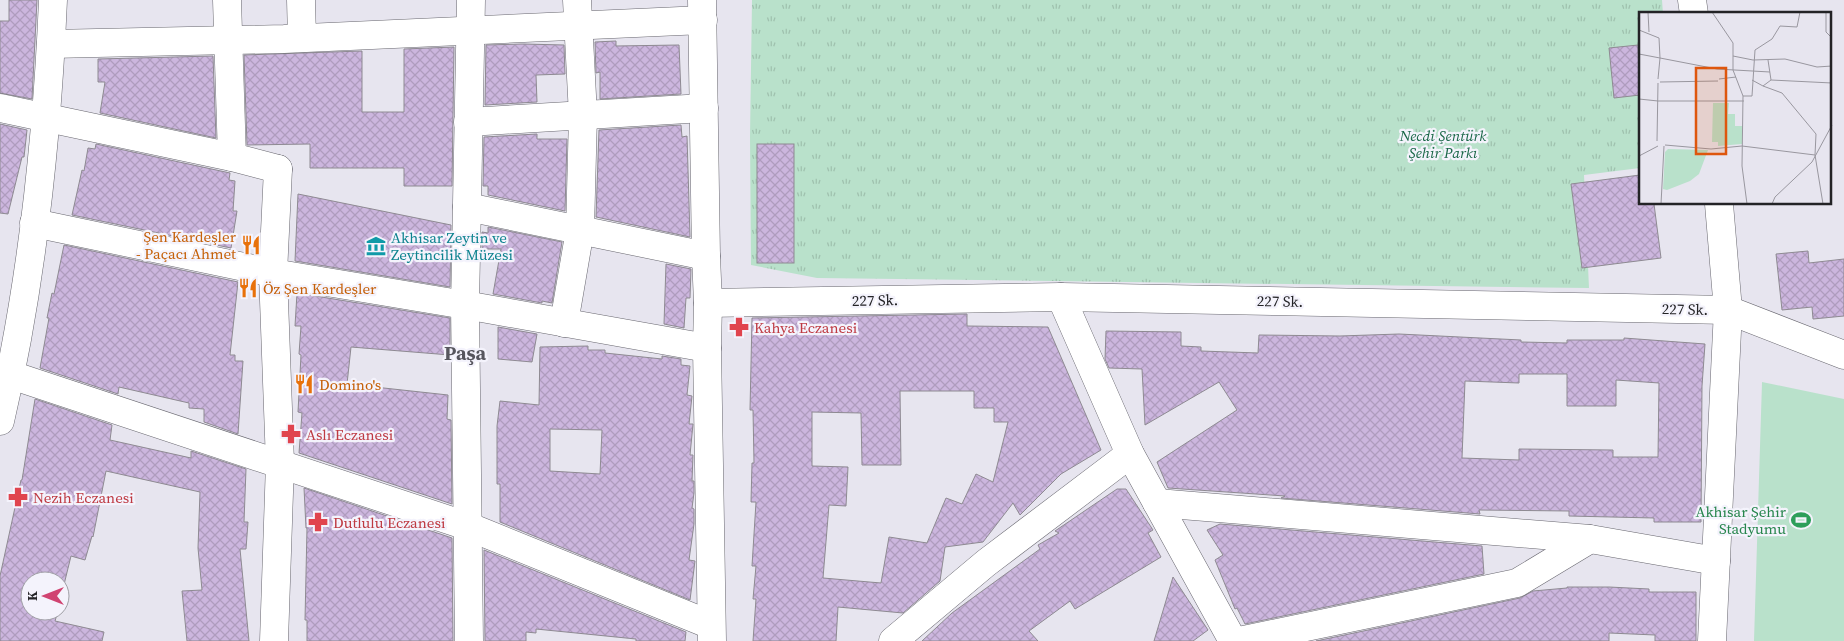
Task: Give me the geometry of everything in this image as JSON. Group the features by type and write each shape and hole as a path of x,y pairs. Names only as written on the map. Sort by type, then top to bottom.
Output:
{"street":[{"path":"0,422 39,192 53,0"},
{"path":"227,0 232,157"},
{"path":"301,0 302,38"},
{"path":"469,641 465,305 470,0"},
{"path":"9,360 280,463 467,526 711,633 703,10 577,13 470,30 302,38 51,44"},
{"path":"564,323 580,230 583,115 577,13"},
{"path":"0,108 45,116 278,168 273,273 280,463 274,641"},
{"path":"468,122 704,108"},
{"path":"1712,641 1728,310 1719,205"},
{"path":"467,207 706,256"},
{"path":"34,223 273,273 707,348"},
{"path":"1061,297 1130,454 1234,641"},
{"name":"227 Sk.","path":"708,303 1061,297 1728,310 1844,355"},
{"path":"893,641 986,563 1130,454"},
{"path":"1157,503 1590,539 1716,561"},
{"path":"1239,641 1516,583 1590,539"}],"green space":[{"name":"Necdi Şentürk Şehir Parkı","path":"752,0 1662,0 1663,12 1639,12 1639,168 1584,175 1589,288 817,278 751,265"},
{"name":"Akhisar Şehir Stadyumu","path":"1762,382 1844,399 1844,641 1754,641"}],"building":[{"path":"9,0 37,0 32,99 0,93 0,21 9,21"},
{"path":"616,41 616,46 679,45 681,94 600,99 600,72 596,73 595,42"},
{"path":"486,45 564,45 565,74 536,75 537,102 485,105"},
{"path":"1638,45 1639,95 1614,98 1609,48"},
{"path":"454,47 452,186 404,186 404,168 310,168 310,144 247,145 244,55 362,51 362,112 404,112 404,49"},
{"path":"213,56 216,138 100,113 105,82 98,82 98,59"},
{"path":"0,124 27,130 24,157 22,157 8,214 0,213"},
{"path":"681,125 682,137 687,136 690,237 596,217 599,130"},
{"path":"537,134 537,139 567,139 565,211 488,195 488,186 483,186 484,137"},
{"path":"96,144 230,173 229,180 235,181 233,211 237,211 231,248 72,215 88,148 95,149"},
{"path":"757,144 794,144 794,263 757,263"},
{"path":"1639,175 1639,205 1654,205 1661,258 1582,268 1571,184"},
{"name":"Akhisar Zeytin ve Zeytincilik Müzesi","path":"298,194 451,225 450,287 295,261"},
{"path":"488,227 562,242 552,303 542,301 542,303 493,294 501,249 482,249 482,232 488,233"},
{"path":"64,245 238,282 230,355 235,355 235,361 243,361 238,434 204,422 204,409 189,408 189,403 119,387 118,394 40,368 49,318 47,318"},
{"path":"1808,251 1809,263 1844,259 1844,316 1813,319 1812,307 1782,310 1776,254"},
{"path":"666,264 691,269 690,298 686,298 684,328 664,324"},
{"path":"297,293 450,318 450,355 351,347 347,384 448,395 447,419 451,420 452,504 299,453 302,413 298,412 301,326 295,326"},
{"path":"967,314 967,326 1048,327 1101,450 1061,474 1020,515 1013,503 983,542 945,547 940,581 903,613 838,607 836,641 753,641 756,599 753,599 756,566 752,566 756,502 751,502 752,463 754,463 753,410 750,410 752,318","holes":["900,391 974,391 974,408 994,408 994,422 1008,422 993,482 976,474 962,504 946,498 927,543 889,537 881,583 823,578 829,505 846,506 848,467 812,466 812,412 861,413 862,465 901,465"]},
{"path":"498,327 537,334 532,362 498,359"},
{"path":"1106,331 1181,332 1181,346 1201,347 1201,351 1258,353 1259,335 1340,336 1399,334 1567,343 1567,340 1624,340 1624,338 1705,344 1702,386 1701,522 1654,522 1654,518 1569,516 1569,511 1479,510 1480,514 1281,498 1285,496 1168,488 1157,462 1237,410 1219,382 1145,425 1142,369 1109,368 1105,359","holes":["1519,374 1567,374 1567,406 1616,406 1616,380 1659,383 1658,457 1613,457 1613,450 1519,449 1519,460 1462,458 1465,381 1519,383"]},
{"path":"588,346 588,350 605,350 605,353 681,359 681,365 690,366 687,395 692,396 689,424 693,424 690,455 693,455 692,481 694,481 694,493 692,508 694,509 694,524 689,560 695,561 690,600 500,522 500,484 497,484 497,426 500,401 539,405 540,347","holes":["550,429 602,430 600,474 550,471"]},
{"path":"35,399 112,425 110,440 191,458 191,451 246,469 244,522 248,522 246,549 240,549 249,641 187,641 182,591 202,590 198,548 200,492 106,471 93,537 85,560 71,556 67,571 20,571 20,621 55,621 104,632 102,641 0,641 0,576 22,480"},
{"path":"304,488 452,538 453,641 307,641 307,620 305,620 307,528"},
{"path":"1117,489 1126,489 1153,530 1148,533 1161,557 1075,609 1070,601 1029,631 1038,641 922,641 952,613 1040,549 1038,545 1059,533 1055,531"},
{"path":"1220,524 1482,546 1484,574 1245,624 1237,608 1235,609 1215,560 1223,555 1207,530"},
{"path":"484,550 686,632 685,641 636,641 636,639 536,629 536,633 526,632 526,641 485,641"},
{"path":"1173,577 1208,630 1193,641 1154,641"},
{"path":"1567,587 1649,589 1649,592 1696,592 1696,641 1655,641 1655,635 1609,633 1609,641 1316,641 1520,598 1533,591"}],"place":[{"name":"Şen Kardeşler - Paçacı Ahmet","path":"251,245"},
{"name":"Akhisar Zeytin ve Zeytincilik Müzesi","path":"376,246"},
{"name":"Öz Şen Kardeşler","path":"248,288"},
{"name":"Kahya Eczanesi","path":"739,327"},
{"name":"Domino's","path":"304,384"},
{"name":"Aslı Eczanesi","path":"291,434"},
{"name":"Nezih Eczanesi","path":"18,497"},
{"name":"Akhisar Şehir Stadyumu","path":"1801,520"},
{"name":"Dutlulu Eczanesi","path":"318,522"}],"district":[{"name":"Paşa","path":"465,353"}]}
